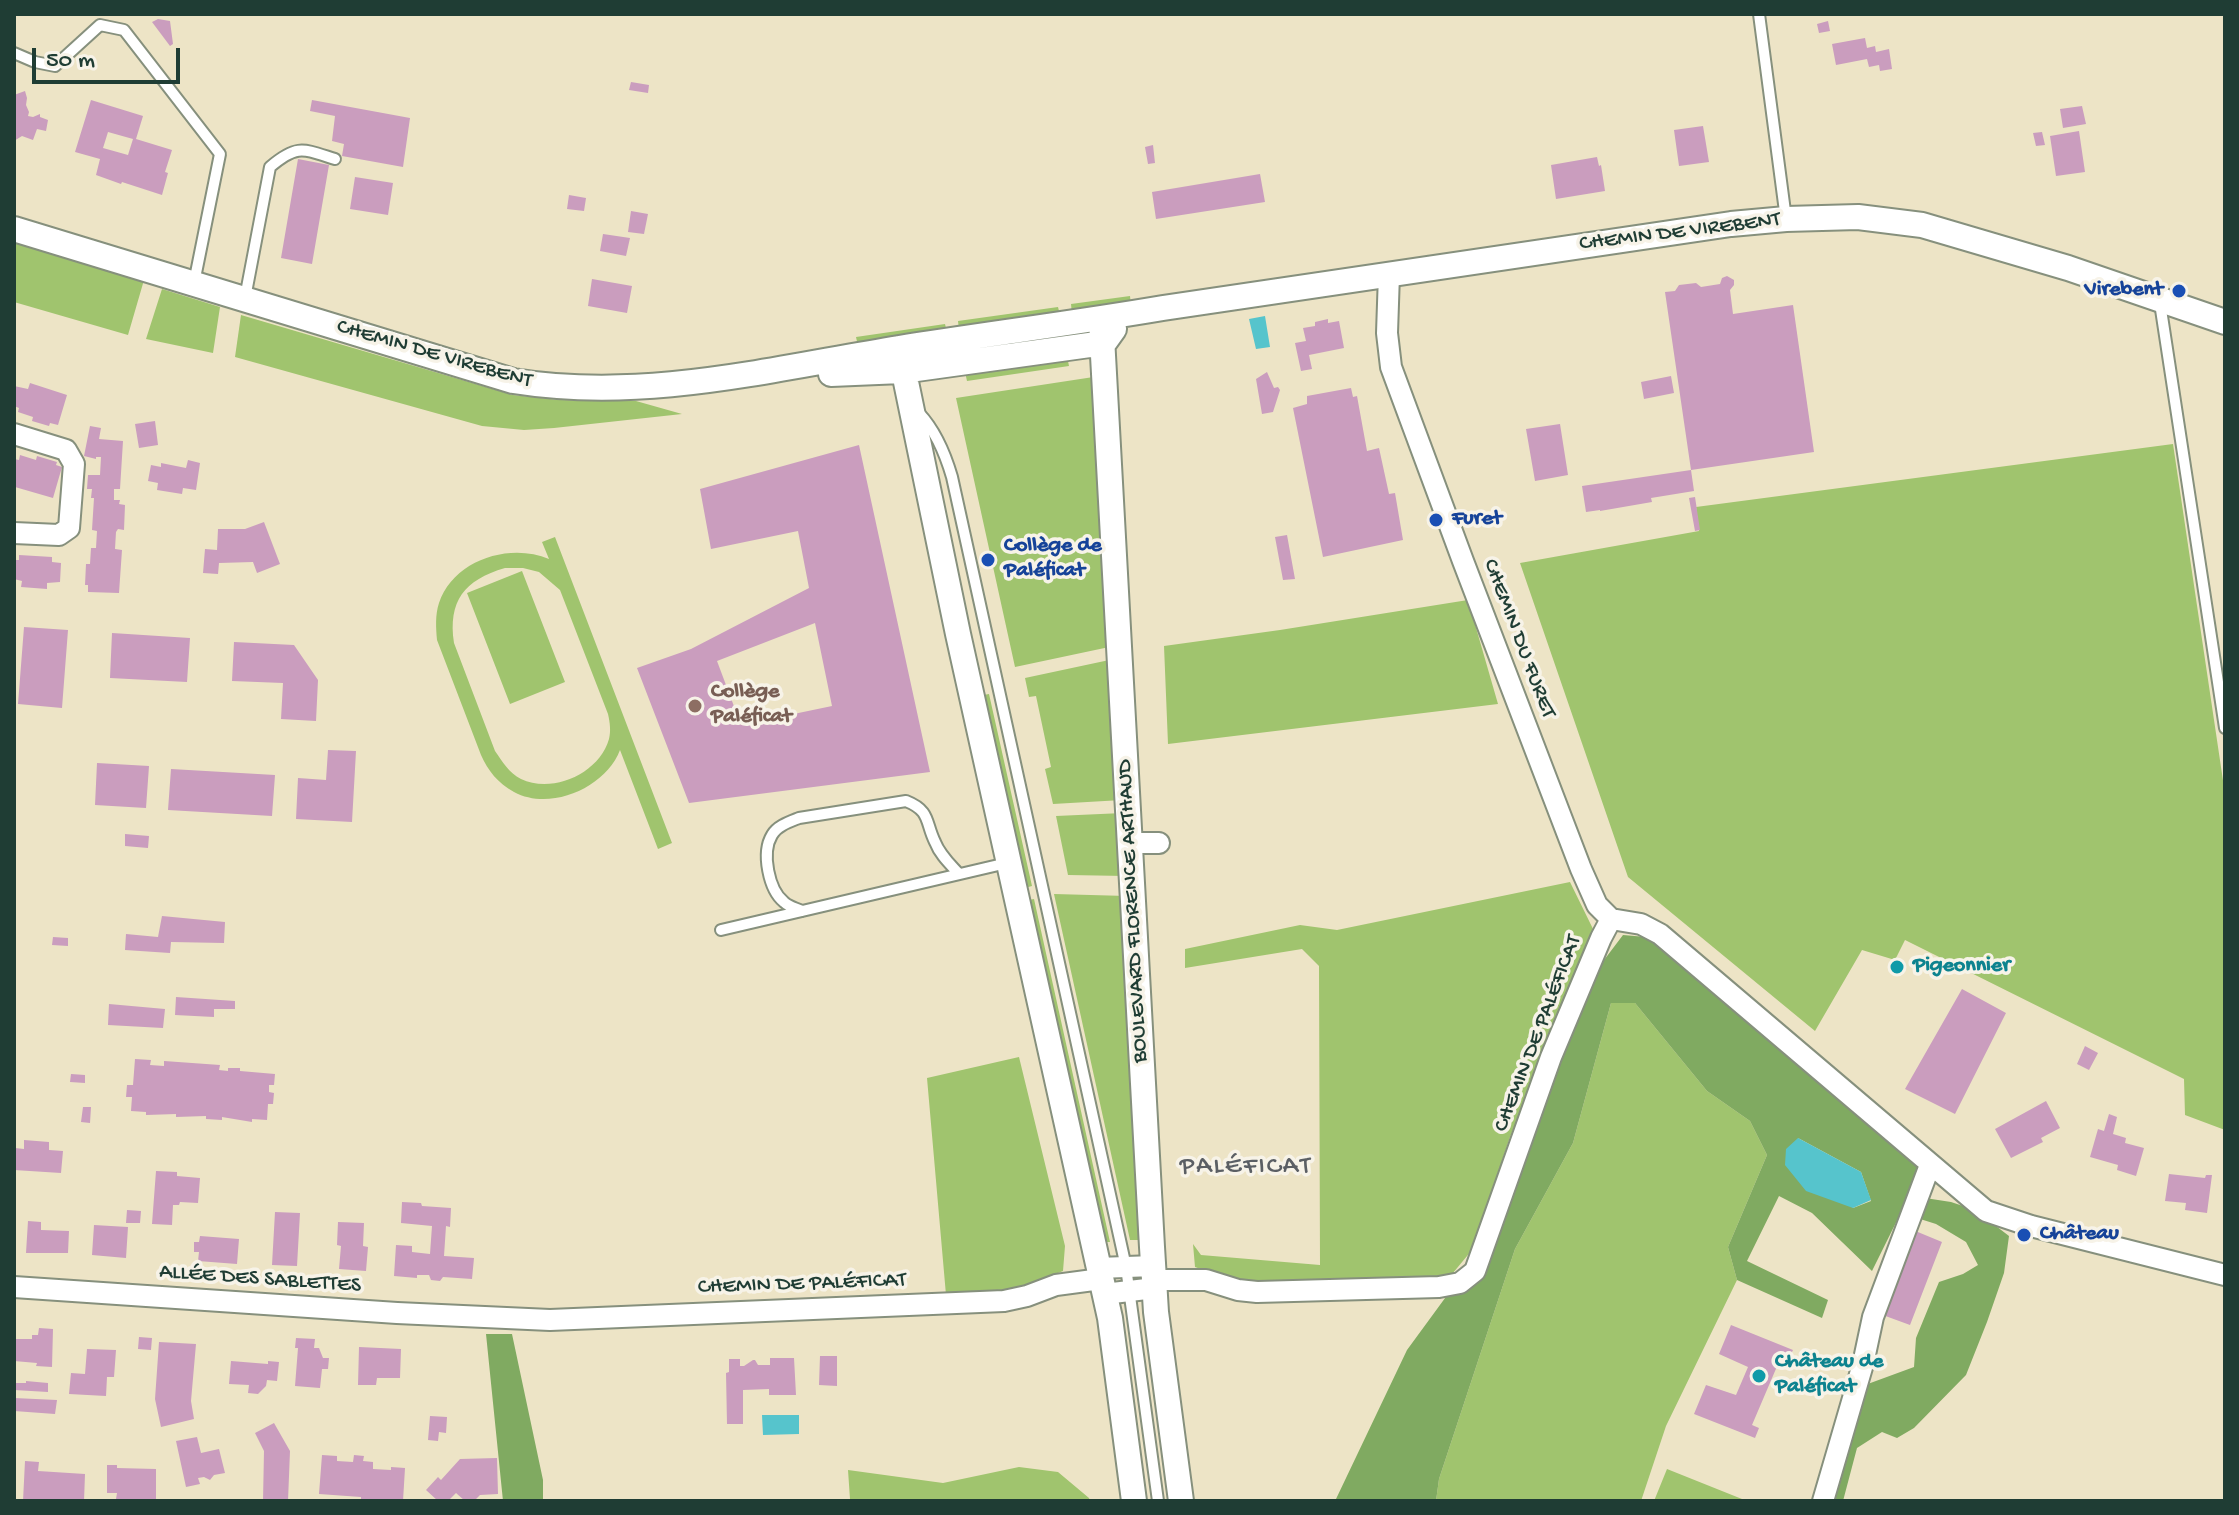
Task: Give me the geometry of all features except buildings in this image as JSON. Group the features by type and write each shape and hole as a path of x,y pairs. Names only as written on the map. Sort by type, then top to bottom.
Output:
{"street":[{"name":"CHEMIN DE VIREBENT","path":"14,229 513,381 577,389 722,380 892,361 1389,274 1731,224 1786,219 1858,217 1922,225 1991,244 2225,322"},
{"name":"CHEMIN DU FURET","path":"1389,274 1387,333 1391,367 1581,869 1597,905 1611,919"},
{"name":"BOULEVARD FLORENCE ARTHAUD","path":"1110,325 1130,843 1156,1312 1181,1501"},
{"path":"892,361 910,408 1009,862 1108,1283 1134,1501"},
{"path":"14,434 66,450 74,464 69,528 59,535 14,533"},
{"path":"1130,843 1159,843"},
{"name":"CHEMIN DE PALÉFICAT","path":"1154,1278 1206,1280 1238,1290 1257,1292 1439,1287 1460,1283 1475,1271 1551,1057 1611,919 1641,924 1660,934 1986,1211 2031,1226 2225,1275"},
{"path":"1823,1501 1863,1364 1873,1317 1930,1165"},
{"path":"1108,1283 1126,1267 1154,1278"},
{"path":"1108,1283 1154,1278"},
{"name":"CHEMIN DE PALÉFICAT","path":"503,1318 550,1320 1004,1301 1056,1285 1108,1283"},
{"name":"ALLÉE DES SABLETTES","path":"14,1287 503,1318"}],"lane":[{"path":"1759,14 1786,219"},
{"path":"14,53 55,66 100,25 124,30 220,154 194,284"},
{"path":"245,300 270,167 287,153 306,150 335,159"},
{"path":"2159,299 2225,728"},
{"path":"910,408 931,427 952,477 1126,1267 1108,1283 1158,1501"},
{"path":"802,911 787,905 778,896 768,864 767,847 773,833 784,823 799,818 906,801 918,806 926,817 934,842 944,859 959,874"},
{"path":"721,930 1009,862"}],"green space":[{"path":"14,242 144,280 128,335 14,302"},
{"path":"162,289 220,307 213,353 146,339"},
{"path":"1130,296 1131,305 1072,314 1071,304"},
{"path":"1058,307 1060,315 959,330 958,321"},
{"path":"241,315 513,395 559,400 636,401 682,414 524,430 482,426 235,357"},
{"path":"945,324 947,332 858,346 856,337"},
{"path":"1067,356 1069,366 967,381 965,372"},
{"path":"1100,376 1114,646 1015,667 956,398"},
{"path":"2173,444 2225,794 2225,1130 2185,1115 2184,1079 1905,940 1895,960 1862,950 1815,1031 1628,877 1520,563 1699,531 1696,507"},
{"path":"555,537 672,843 658,849 620,750 603,775 590,785 560,797 529,797 514,792 498,781 481,755 437,640 439,603 446,588 457,576 485,558 501,554 534,554 549,559 542,542","holes":["505,568 539,572 560,590 608,714 610,730 604,751 585,771 573,778 546,784 533,783 513,774 495,751 454,643 454,615 462,594 469,586"]},
{"path":"522,571 565,682 510,704 467,593"},
{"path":"1468,600 1498,704 1168,744 1164,646"},
{"path":"1114,659 1122,800 1053,804 1045,769 1051,767 1036,696 1029,697 1025,678"},
{"path":"989,694 1032,886 1021,889 978,696"},
{"path":"1123,813 1126,876 1068,875 1056,816"},
{"path":"1570,882 1594,931 1510,1137 1472,1250 1448,1279 1239,1283 1195,1267 1193,1244 1201,1255 1320,1265 1319,966 1302,949 1185,968 1185,949 1300,925 1337,930"},
{"path":"1054,894 1127,896 1144,1240 1130,1240"},
{"path":"1034,899 1110,1242 1098,1242 1023,901"},
{"path":"1623,935 1646,937 1923,1168 1872,1271 1812,1213 1779,1196 1747,1261 1828,1300 1822,1318 1737,1280 1728,1247 1767,1155 1750,1121 1707,1091 1635,1003 1611,1003 1573,1143 1515,1249 1439,1479 1436,1501 1331,1501 1336,1499 1407,1350 1448,1294 1480,1278 1554,1063 1598,968","holes":["1798,1138 1861,1172 1871,1201 1853,1208"]},
{"path":"1611,1003 1635,1003 1707,1091 1750,1121 1767,1155 1728,1247 1737,1280 1666,1426 1641,1501 1436,1501 1439,1479 1515,1249 1573,1143"},
{"path":"1019,1057 1065,1246 1063,1271 1008,1293 946,1295 927,1078"},
{"path":"1925,1198 1975,1210 2009,1236 2004,1273 1966,1375 1914,1428 1897,1438 1882,1432 1857,1448 1843,1501 1832,1501 1865,1385 1914,1367 1916,1338 1939,1282 1978,1265 1966,1242 1936,1224 1917,1218"},
{"path":"486,1334 512,1334 543,1480 543,1501 503,1501"},
{"path":"1019,1467 1058,1472 1090,1501 850,1499 848,1470 943,1483"},
{"path":"1667,1469 1747,1501 1654,1501"}],"water":[{"path":"1265,316 1270,347 1256,349 1249,319"},
{"path":"1798,1138 1861,1172 1871,1200 1853,1208 1806,1191 1785,1165 1786,1149"},
{"path":"762,1415 799,1415 799,1434 763,1435"}],"place":[{"name":"Virebent","path":"2179,291"},
{"name":"Furet","path":"1436,520"},
{"name":"Collège de Paléficat","path":"988,560"},
{"name":"Collège Paléficat","path":"695,706"},
{"name":"Pigeonnier","path":"1897,967"},
{"name":"Château","path":"2024,1235"},
{"name":"Château de Paléficat","path":"1759,1376"}],"district":[{"name":"PALÉFICAT","path":"1246,1168"}]}
